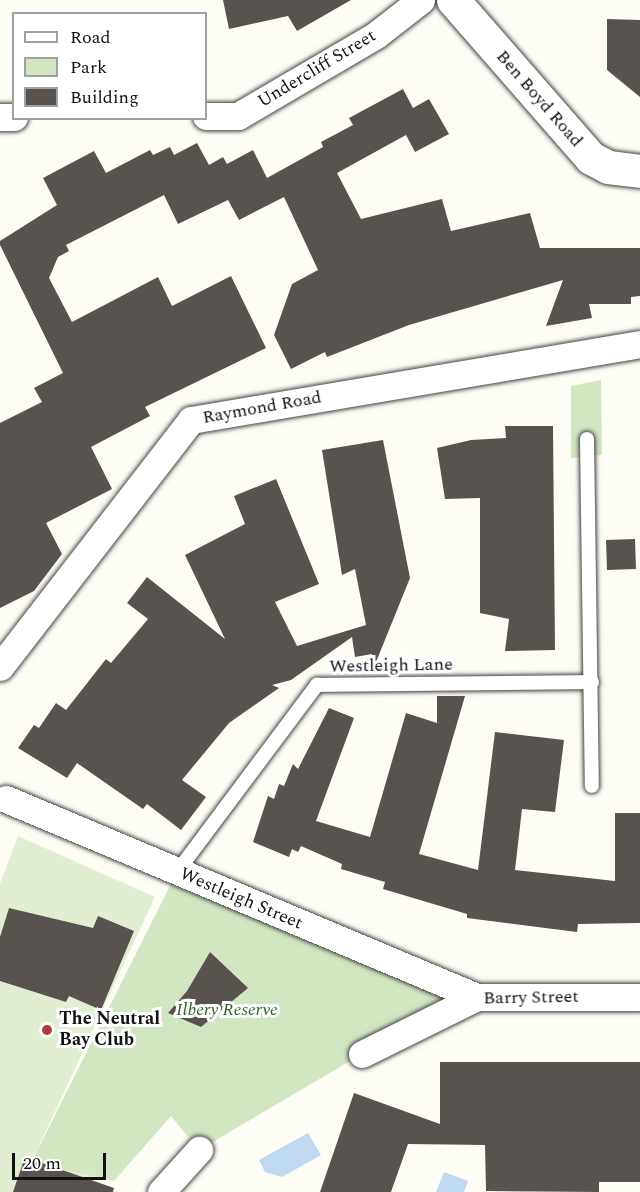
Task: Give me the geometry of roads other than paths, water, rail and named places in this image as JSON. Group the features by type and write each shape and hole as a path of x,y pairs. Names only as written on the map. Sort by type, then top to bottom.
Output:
{"street":[{"name":"Undercliff Street","path":"207,116 238,116 376,35 421,0"},
{"name":"Ben Boyd Road","path":"453,0 591,158 608,167 640,171"},
{"name":"Raymond Road","path":"0,667 191,420 640,344"},
{"name":"Westleigh Street","path":"6,799 477,997"},
{"name":"Barry Street","path":"362,1054 477,997 640,997"},
{"path":"161,1192 199,1150"}],"lane":[{"path":"587,439 592,786"},
{"name":"Westleigh Lane","path":"177,872 317,685 592,682"}],"water":[{"path":"308,1133 321,1155 282,1177 265,1172 259,1160"},
{"path":"444,1172 468,1181 464,1192 436,1192"}],"place":[{"name":"The Neutral Bay Club","path":"47,1030"}],"park label":[{"name":"Ilbery Reserve","path":"227,1010"}]}
